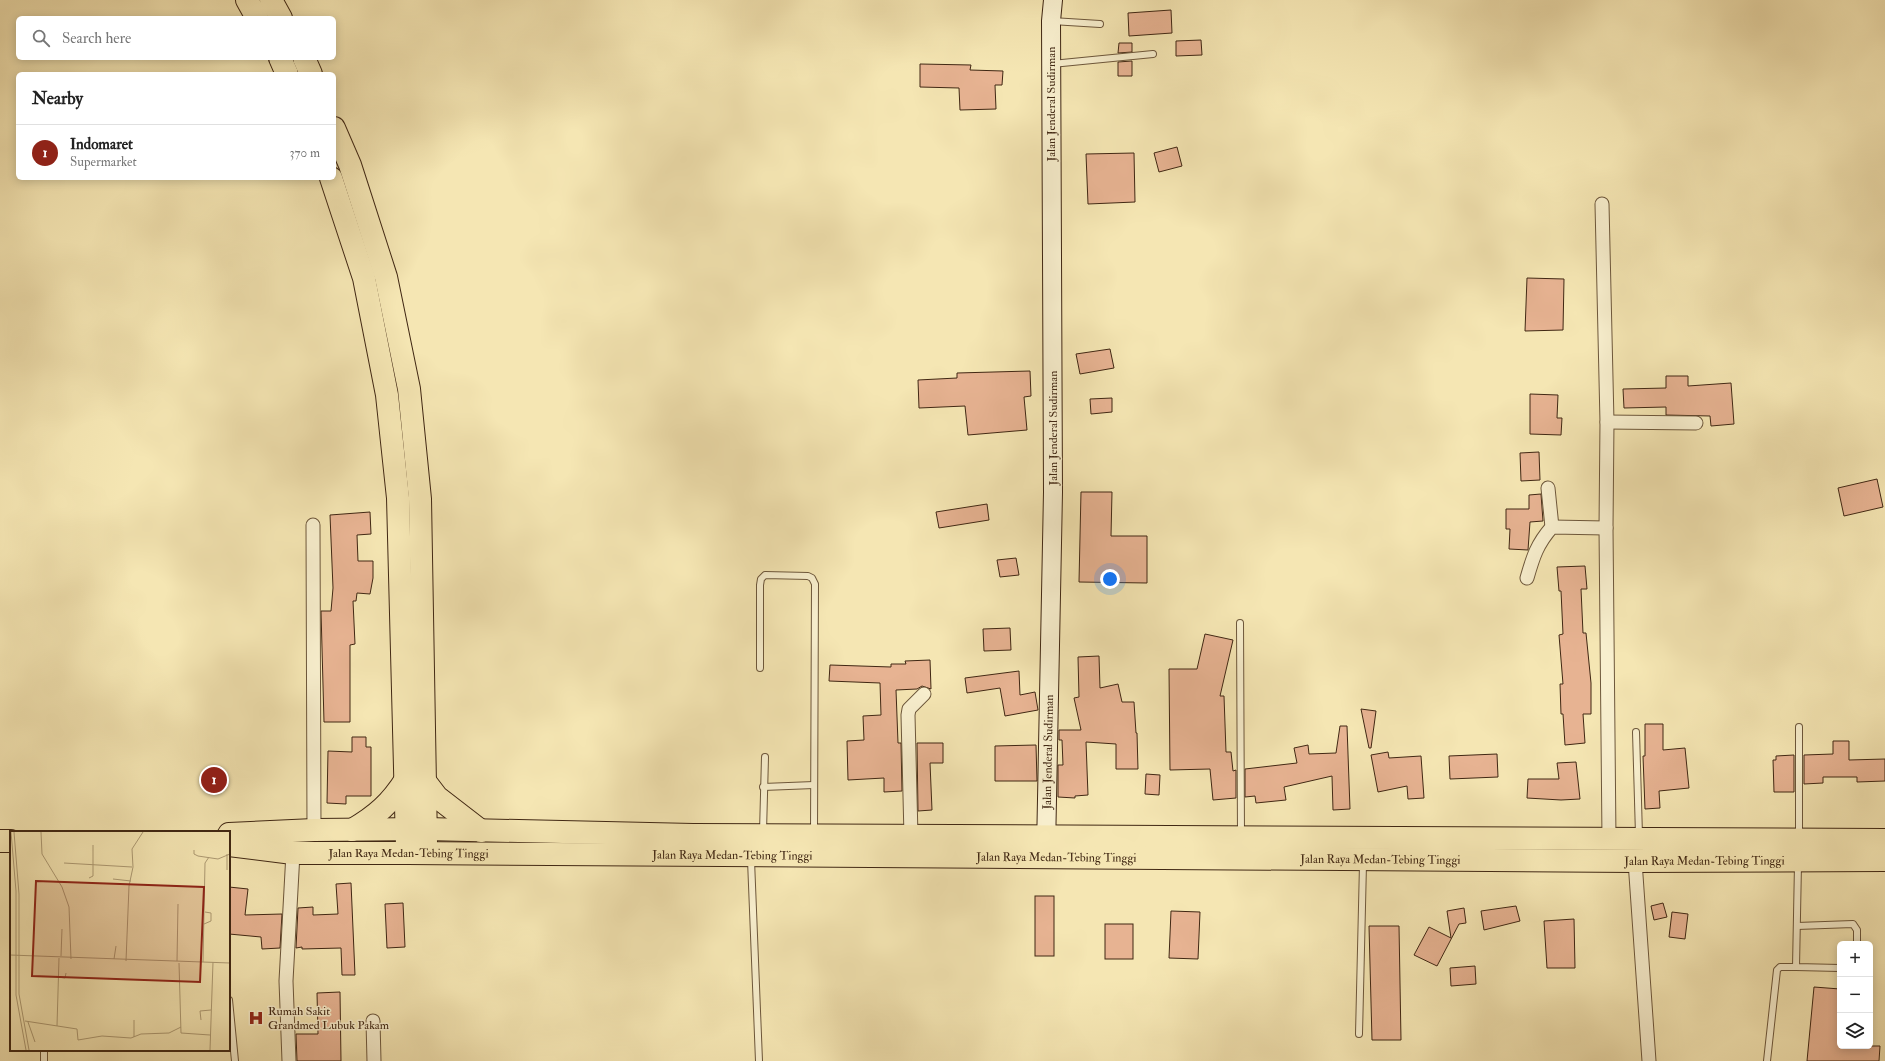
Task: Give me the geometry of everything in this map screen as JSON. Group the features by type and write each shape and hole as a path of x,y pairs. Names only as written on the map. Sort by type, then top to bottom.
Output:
{"highway":[{"path":"246,0 256,16"},
{"path":"271,0 280,16"},
{"path":"281,60 286,72"},
{"path":"305,60 309,72"},
{"path":"336,133 350,165 386,277 409,389 420,499 415,780"},
{"path":"332,180 364,278 387,395 398,498 415,780 417,830 416,853"},
{"path":"352,830 379,813 396,794 415,780"},
{"path":"415,780 481,831"},
{"name":"Jalan Raya Medan-Tebing Tinggi","path":"230,834 314,830 417,830 764,836 910,836 1046,847 1363,858 1409,849 1609,840 1637,851"},
{"name":"Jalan Raya Medan-Tebing Tinggi","path":"230,845 293,853 751,856 1046,847 1241,838 1409,849 1637,851 1799,850 1885,840"},
{"name":"Jalan Raya Medan-Tebing Tinggi","path":"1799,850 1885,860"}],"main road":[{"name":"Jalan Jenderal Sudirman","path":"1046,847 1053,492 1051,21 1053,0"}],"street":[{"path":"1602,204 1607,422 1606,528 1609,840"},
{"path":"1607,422 1696,423"},
{"path":"1527,578 1536,550 1541,540 1552,527 1548,488"},
{"path":"313,525 314,830"},
{"path":"1552,527 1606,528"},
{"path":"910,836 908,715 909,709 924,694"},
{"path":"1637,851 1649,1061"},
{"path":"289,1061 286,982 293,853"},
{"path":"373,1021 374,1061"}],"lane":[{"path":"1051,21 1100,24"},
{"path":"1051,64 1153,54"},
{"path":"760,668 761,579 765,575 808,576 812,578 815,584 814,836"},
{"path":"1240,623 1241,838"},
{"path":"1796,967 1799,850 1799,727"},
{"path":"1636,732 1637,851"},
{"path":"764,836 763,787 765,757"},
{"path":"763,787 814,785"},
{"path":"751,856 759,1061"},
{"path":"1358,1034 1363,858"},
{"path":"1797,926 1853,924 1857,930 1857,941"},
{"path":"1767,1061 1777,970 1780,967 1837,968"},
{"path":"230,1010 235,1061"}],"building":[{"path":"1171,10 1172,33 1129,36 1128,13"},
{"path":"1201,40 1202,55 1176,56 1176,41"},
{"path":"1119,43 1132,43 1132,52 1118,53"},
{"path":"1132,61 1132,76 1118,76 1118,62"},
{"path":"920,64 971,65 970,70 1003,71 1002,85 995,85 996,109 960,110 959,88 920,87"},
{"path":"1177,147 1182,166 1159,172 1154,153"},
{"path":"1134,153 1135,202 1088,204 1086,154"},
{"path":"1527,278 1564,279 1563,330 1525,331"},
{"path":"1110,349 1114,368 1080,374 1076,354"},
{"path":"1030,371 1031,396 1024,397 1027,430 968,435 965,406 919,408 918,380 957,378 957,373"},
{"path":"1666,376 1688,376 1688,386 1731,383 1734,424 1711,426 1710,416 1666,415 1666,407 1624,408 1623,389 1666,388"},
{"path":"1530,394 1558,395 1557,418 1562,418 1561,435 1530,434"},
{"path":"1112,398 1112,412 1091,414 1090,399"},
{"path":"1539,452 1540,480 1521,481 1520,453"},
{"path":"1877,479 1883,507 1844,516 1838,488"},
{"path":"1081,492 1112,492 1111,536 1147,536 1147,583 1079,582"},
{"path":"1541,494 1543,521 1530,522 1528,550 1509,549 1510,529 1506,529 1506,509 1529,509 1529,495"},
{"path":"987,504 989,520 939,528 936,512"},
{"path":"370,512 371,534 357,535 358,561 373,561 373,578 370,594 357,593 356,601 353,601 355,644 350,645 350,722 324,722 321,611 331,611 333,588 330,515"},
{"path":"1016,558 1019,575 1000,577 997,560"},
{"path":"1585,566 1587,589 1581,589 1583,633 1586,633 1591,683 1591,714 1583,714 1585,743 1565,745 1563,714 1561,714 1560,684 1563,684 1559,635 1563,634 1561,591 1559,591 1557,567"},
{"path":"1010,628 1011,650 984,651 983,629"},
{"path":"1205,634 1233,640 1220,696 1224,696 1226,752 1231,752 1233,771 1236,770 1236,798 1213,800 1210,769 1170,770 1169,669 1197,669"},
{"path":"1099,656 1100,688 1118,684 1122,702 1134,702 1138,769 1116,769 1116,744 1086,742 1088,795 1075,796 1075,798 1058,797 1058,765 1063,765 1062,740 1059,740 1059,730 1081,730 1074,698 1079,697 1078,657"},
{"path":"930,660 931,689 922,686 917,689 896,690 898,743 901,743 902,791 884,792 884,778 848,780 847,741 864,740 863,716 881,715 880,683 829,681 830,665 891,667 891,664 906,664 905,661"},
{"path":"1019,671 1020,695 1035,692 1038,710 1005,716 1000,688 967,693 965,678"},
{"path":"1361,709 1376,711 1371,748 1369,748"},
{"path":"1645,724 1663,724 1663,750 1685,748 1689,788 1659,791 1660,808 1645,809 1643,756 1645,756"},
{"path":"1340,726 1347,726 1350,809 1333,810 1332,776 1284,787 1286,800 1256,803 1255,796 1245,797 1245,769 1297,763 1294,748 1308,745 1309,754 1336,753"},
{"path":"352,737 366,737 366,747 371,747 371,796 346,796 346,804 327,803 328,751 352,752"},
{"path":"1833,741 1849,741 1849,760 1885,759 1885,781 1857,782 1857,777 1823,777 1823,783 1804,784 1804,755 1833,754"},
{"path":"917,743 943,743 943,763 930,763 932,810 918,811"},
{"path":"1036,745 1037,781 995,781 995,746"},
{"path":"1388,752 1389,758 1421,756 1424,798 1408,799 1407,786 1378,792 1371,755"},
{"path":"1497,754 1498,777 1450,779 1449,756"},
{"path":"1794,755 1794,792 1774,792 1773,760 1776,760 1776,756"},
{"path":"1576,762 1580,799 1561,800 1527,798 1528,779 1559,779 1557,763"},
{"path":"1146,774 1160,775 1159,795 1145,794"},
{"path":"351,883 355,975 342,975 341,948 296,948 298,908 313,907 313,915 338,914 336,884"},
{"path":"230,887 248,889 245,915 282,914 280,948 262,949 261,937 230,934"},
{"path":"1035,896 1054,896 1054,956 1035,956"},
{"path":"403,903 405,947 387,948 385,904"},
{"path":"1663,903 1667,917 1654,920 1651,906"},
{"path":"1516,906 1520,921 1484,930 1481,911"},
{"path":"1464,908 1466,923 1459,924 1437,966 1414,955 1429,927 1451,938 1447,911"},
{"path":"1171,911 1200,912 1198,959 1169,958"},
{"path":"1672,912 1688,914 1685,939 1669,937"},
{"path":"1574,919 1575,968 1547,968 1544,921"},
{"path":"1105,924 1133,924 1133,959 1105,959"},
{"path":"1369,926 1399,926 1401,1040 1372,1040"},
{"path":"1475,966 1476,984 1451,986 1450,968"},
{"path":"1814,987 1837,989 1837,1049 1873,1049 1873,1046 1880,1046 1879,1061 1807,1061"},
{"path":"340,992 341,1061 297,1061 296,1034 318,1034 317,993"}],"place":[{"name":"Indomaret","path":"214,780"},
{"name":"Rumah Sakit Grandmed Lubuk Pakam","path":"256,1018"}]}
